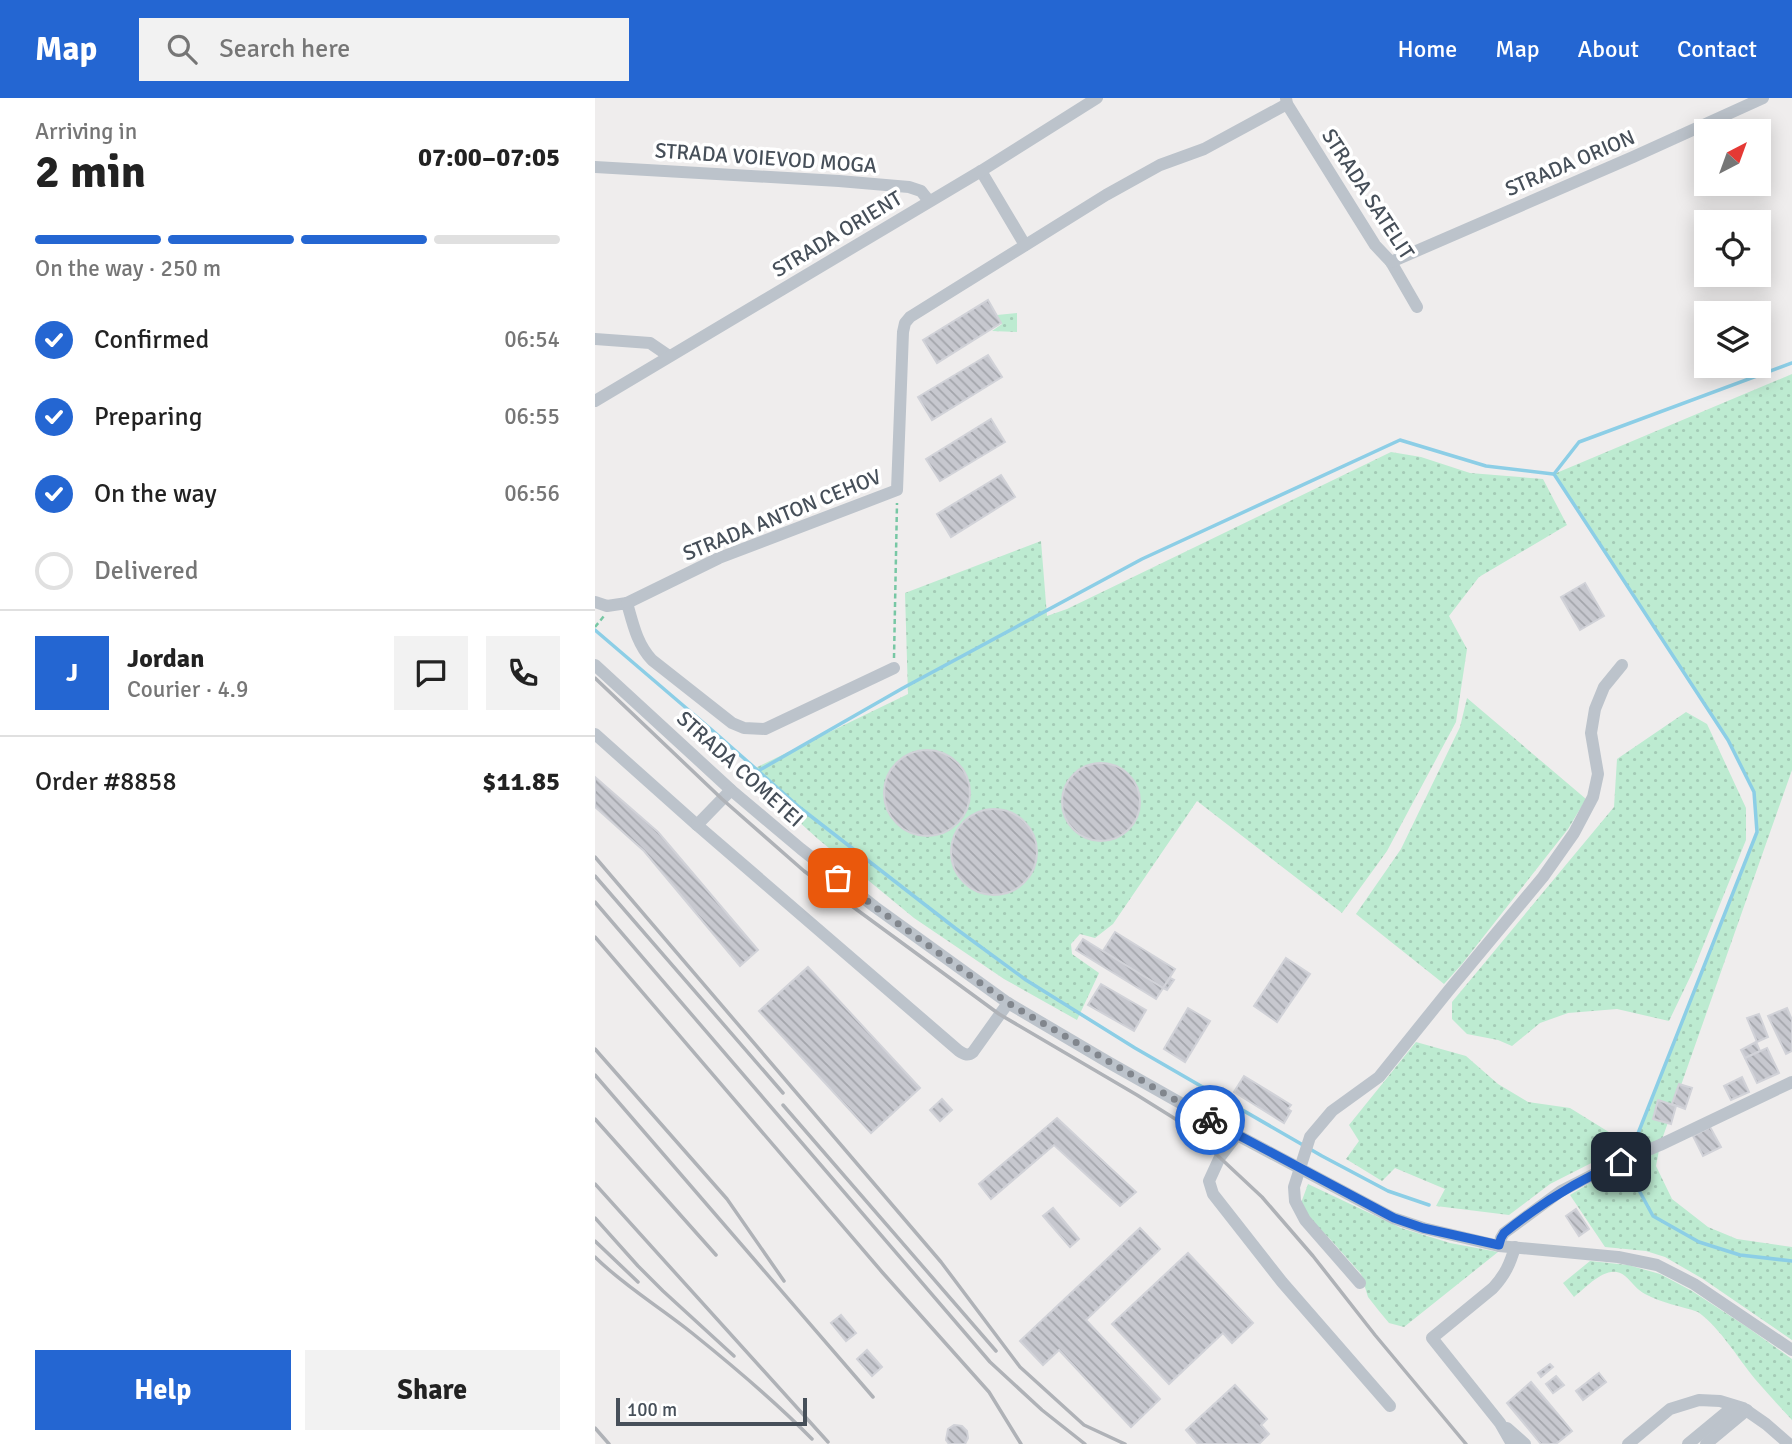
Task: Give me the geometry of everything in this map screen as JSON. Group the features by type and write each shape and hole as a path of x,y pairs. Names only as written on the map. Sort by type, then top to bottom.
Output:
{"street":[{"name":"STRADA ORIENT","path":"595,401 981,171 1097,98"},
{"name":"STRADA ORION","path":"1391,262 1633,158 1763,98"},
{"path":"981,171 1025,245 1160,165 1204,149 1286,101"},
{"name":"STRADA SATELIT","path":"1286,101 1375,245 1391,262 1417,307"},
{"name":"STRADA VOIEVOD MOGA","path":"595,167 909,187 921,191 929,201"},
{"name":"STRADA ANTON CEHOV","path":"627,603 719,558 897,490 905,323 916,312 1025,245"},
{"path":"595,339 650,343 669,356"},
{"path":"595,602 607,606 627,603 644,652 732,723 744,728 765,729 894,668"},
{"name":"STRADA COMETEI","path":"595,665 731,790 875,907 1008,1003 1237,1135 1394,1218 1423,1228 1499,1245 1618,1257 1657,1265 1694,1284 1792,1350"},
{"path":"1360,1283 1305,1220 1295,1201 1294,1186 1310,1137 1332,1111 1380,1077 1543,877 1574,833 1593,797 1598,774 1591,733 1595,709 1604,687 1622,665"},
{"path":"595,734 965,1055 973,1052 1008,1003"},
{"path":"697,825 731,790"},
{"path":"1499,1245 1504,1233 1561,1192 1608,1167 1792,1082"},
{"path":"1237,1135 1220,1157 1209,1181 1213,1194 1282,1282 1390,1406"},
{"path":"1512,1444 1500,1423 1432,1338 1493,1288 1508,1269 1514,1247"},
{"path":"1628,1444 1670,1409 1699,1400 1720,1401 1740,1408 1766,1423 1789,1444"},
{"path":"1689,1444 1740,1408"},
{"path":"1706,1444 1740,1408"},
{"path":"1500,1423 1525,1444"}],"path":[{"path":"894,668 897,490"},
{"path":"595,627 602,619"}],"green space":[{"path":"1017,313 1017,332 992,331 1002,324 997,315"},
{"path":"1792,374 1792,770 1660,1145 1656,1166 1672,1199 1708,1227 1737,1239 1792,1247 1792,1340 1703,1279 1665,1257 1646,1251 1605,1247 1570,1195 1634,1156 1637,1136 1757,832 1754,792 1728,740 1554,474"},
{"path":"1391,452 1421,457 1470,473 1543,479 1567,525 1479,577 1449,616 1467,649 1456,722 1387,851 1342,913 1197,801 1113,924 1095,938 1080,934 1071,944 1072,954 1099,973 1077,1020 1004,979 914,918 818,839 745,773 908,694 905,593 1041,541 1047,616 1067,609"},
{"path":"1467,698 1586,799 1568,829 1444,984 1356,914 1401,849 1460,727"},
{"path":"1686,712 1707,724 1746,808 1746,840 1693,971 1669,1021 1617,1009 1568,1013 1540,1023 1512,1046 1498,1040 1467,1034 1452,1019 1452,1002 1614,807 1617,759"},
{"path":"1416,1042 1466,1056 1498,1084 1528,1102 1570,1108 1612,1134 1611,1153 1550,1184 1509,1215 1436,1206 1445,1189 1395,1168 1382,1181 1346,1159 1359,1141 1349,1125"},
{"path":"1308,1184 1401,1228 1450,1243 1498,1252 1404,1327 1389,1323 1368,1297 1361,1274 1308,1218 1301,1203"},
{"path":"1590,1261 1628,1265 1660,1274 1692,1291 1792,1359 1792,1420 1755,1379 1721,1335 1698,1312 1651,1297 1618,1272 1605,1274 1574,1297 1563,1283"}],"building":[{"path":"988,300 1001,323 937,363 923,340"},
{"path":"988,355 1002,377 932,420 918,397"},
{"path":"991,419 1005,442 940,481 926,459"},
{"path":"1001,475 1015,497 951,537 937,514"},
{"path":"1585,583 1604,616 1580,630 1561,597"},
{"path":"919,750 935,750 958,762 967,776 970,793 967,810 958,824 935,836 919,836 903,829 891,817 884,801 884,785 891,769 903,757"},
{"path":"1101,763 1116,766 1129,774 1137,787 1140,802 1137,817 1129,830 1116,838 1101,841 1086,838 1073,830 1065,817 1062,802 1065,787 1073,774 1086,766"},
{"path":"595,777 658,832 758,950 740,966 644,851 595,807"},
{"path":"986,809 1002,809 1025,821 1034,835 1037,852 1034,869 1025,883 1002,895 986,895 970,888 958,876 951,860 951,844 958,828 970,816"},
{"path":"1115,932 1175,969 1163,988 1103,951"},
{"path":"1083,939 1163,988 1156,999 1076,950"},
{"path":"1286,958 1310,974 1277,1022 1254,1006"},
{"path":"808,967 920,1088 871,1133 759,1011"},
{"path":"1170,978 1174,980 1167,990 1163,988"},
{"path":"1101,984 1146,1010 1134,1031 1088,1005"},
{"path":"1188,1008 1210,1021 1185,1062 1164,1049"},
{"path":"1787,1008 1792,1020 1792,1051 1786,1054 1768,1016"},
{"path":"1759,1014 1768,1037 1757,1042 1747,1018"},
{"path":"1756,1042 1760,1051 1745,1058 1741,1050"},
{"path":"1767,1048 1779,1073 1757,1083 1745,1058"},
{"path":"1244,1076 1291,1105 1288,1109 1291,1111 1284,1123 1234,1092"},
{"path":"1742,1077 1749,1092 1731,1100 1724,1086"},
{"path":"1679,1084 1692,1088 1685,1109 1672,1104"},
{"path":"942,1099 952,1110 940,1121 930,1110"},
{"path":"1658,1100 1676,1106 1671,1124 1653,1119"},
{"path":"1057,1118 1136,1192 1120,1206 1054,1145 991,1199 979,1184"},
{"path":"1710,1127 1721,1147 1703,1156 1693,1136"},
{"path":"1053,1208 1079,1239 1070,1247 1043,1216"},
{"path":"1576,1209 1589,1229 1579,1236 1566,1216"},
{"path":"1140,1228 1160,1249 1086,1320 1160,1399 1131,1427 1059,1350 1043,1365 1020,1341"},
{"path":"1188,1253 1253,1323 1232,1343 1223,1333 1169,1384 1112,1324"},
{"path":"841,1315 856,1333 846,1341 831,1323"},
{"path":"867,1350 882,1367 872,1376 857,1359"},
{"path":"1550,1364 1553,1367 1541,1377 1538,1373"},
{"path":"1599,1373 1606,1382 1583,1400 1576,1391"},
{"path":"1556,1376 1564,1385 1553,1393 1546,1384"},
{"path":"1531,1382 1572,1431 1556,1444 1541,1444 1507,1403"},
{"path":"1235,1385 1267,1419 1261,1425 1269,1434 1259,1444 1198,1444 1186,1430"},
{"path":"954,1425 962,1426 967,1431 965,1444 949,1444 946,1440 948,1429"}],"waterway":[{"path":"1636,1152 1637,1136 1757,832 1754,792 1728,740 1554,474 1579,442 1792,363"},
{"path":"758,771 903,688 1142,559 1400,440 1486,466 1553,474"},
{"path":"595,630 799,807 1026,980 1135,1048 1322,1156 1388,1191 1429,1205"},
{"path":"1636,1160 1635,1183 1653,1216 1699,1242 1740,1255 1792,1261"}],"railway":[{"path":"595,678 722,799 804,871 999,1014 1185,1125 1262,1197 1466,1444"},
{"path":"595,857 941,1262 1020,1367 1084,1425 1125,1444"},
{"path":"595,876 783,1093"},
{"path":"595,902 990,1362 1042,1410 1085,1444"},
{"path":"595,937 882,1272 989,1392 1021,1444"},
{"path":"595,1049 727,1199 784,1281"},
{"path":"595,1075 873,1397"},
{"path":"783,1105 996,1351"},
{"path":"595,1119 716,1255"},
{"path":"595,1184 828,1442"},
{"path":"595,1218 663,1291 734,1356"},
{"path":"595,1241 638,1282"},
{"path":"595,1257 738,1371 812,1439"},
{"path":"595,1428 609,1444"}],"way so far":[{"path":"838,878 1008,1003 1210,1120"}],"route":[{"path":"1210,1120 1394,1218 1423,1228 1499,1245 1504,1233 1531,1212 1561,1192 1621,1162"}]}
